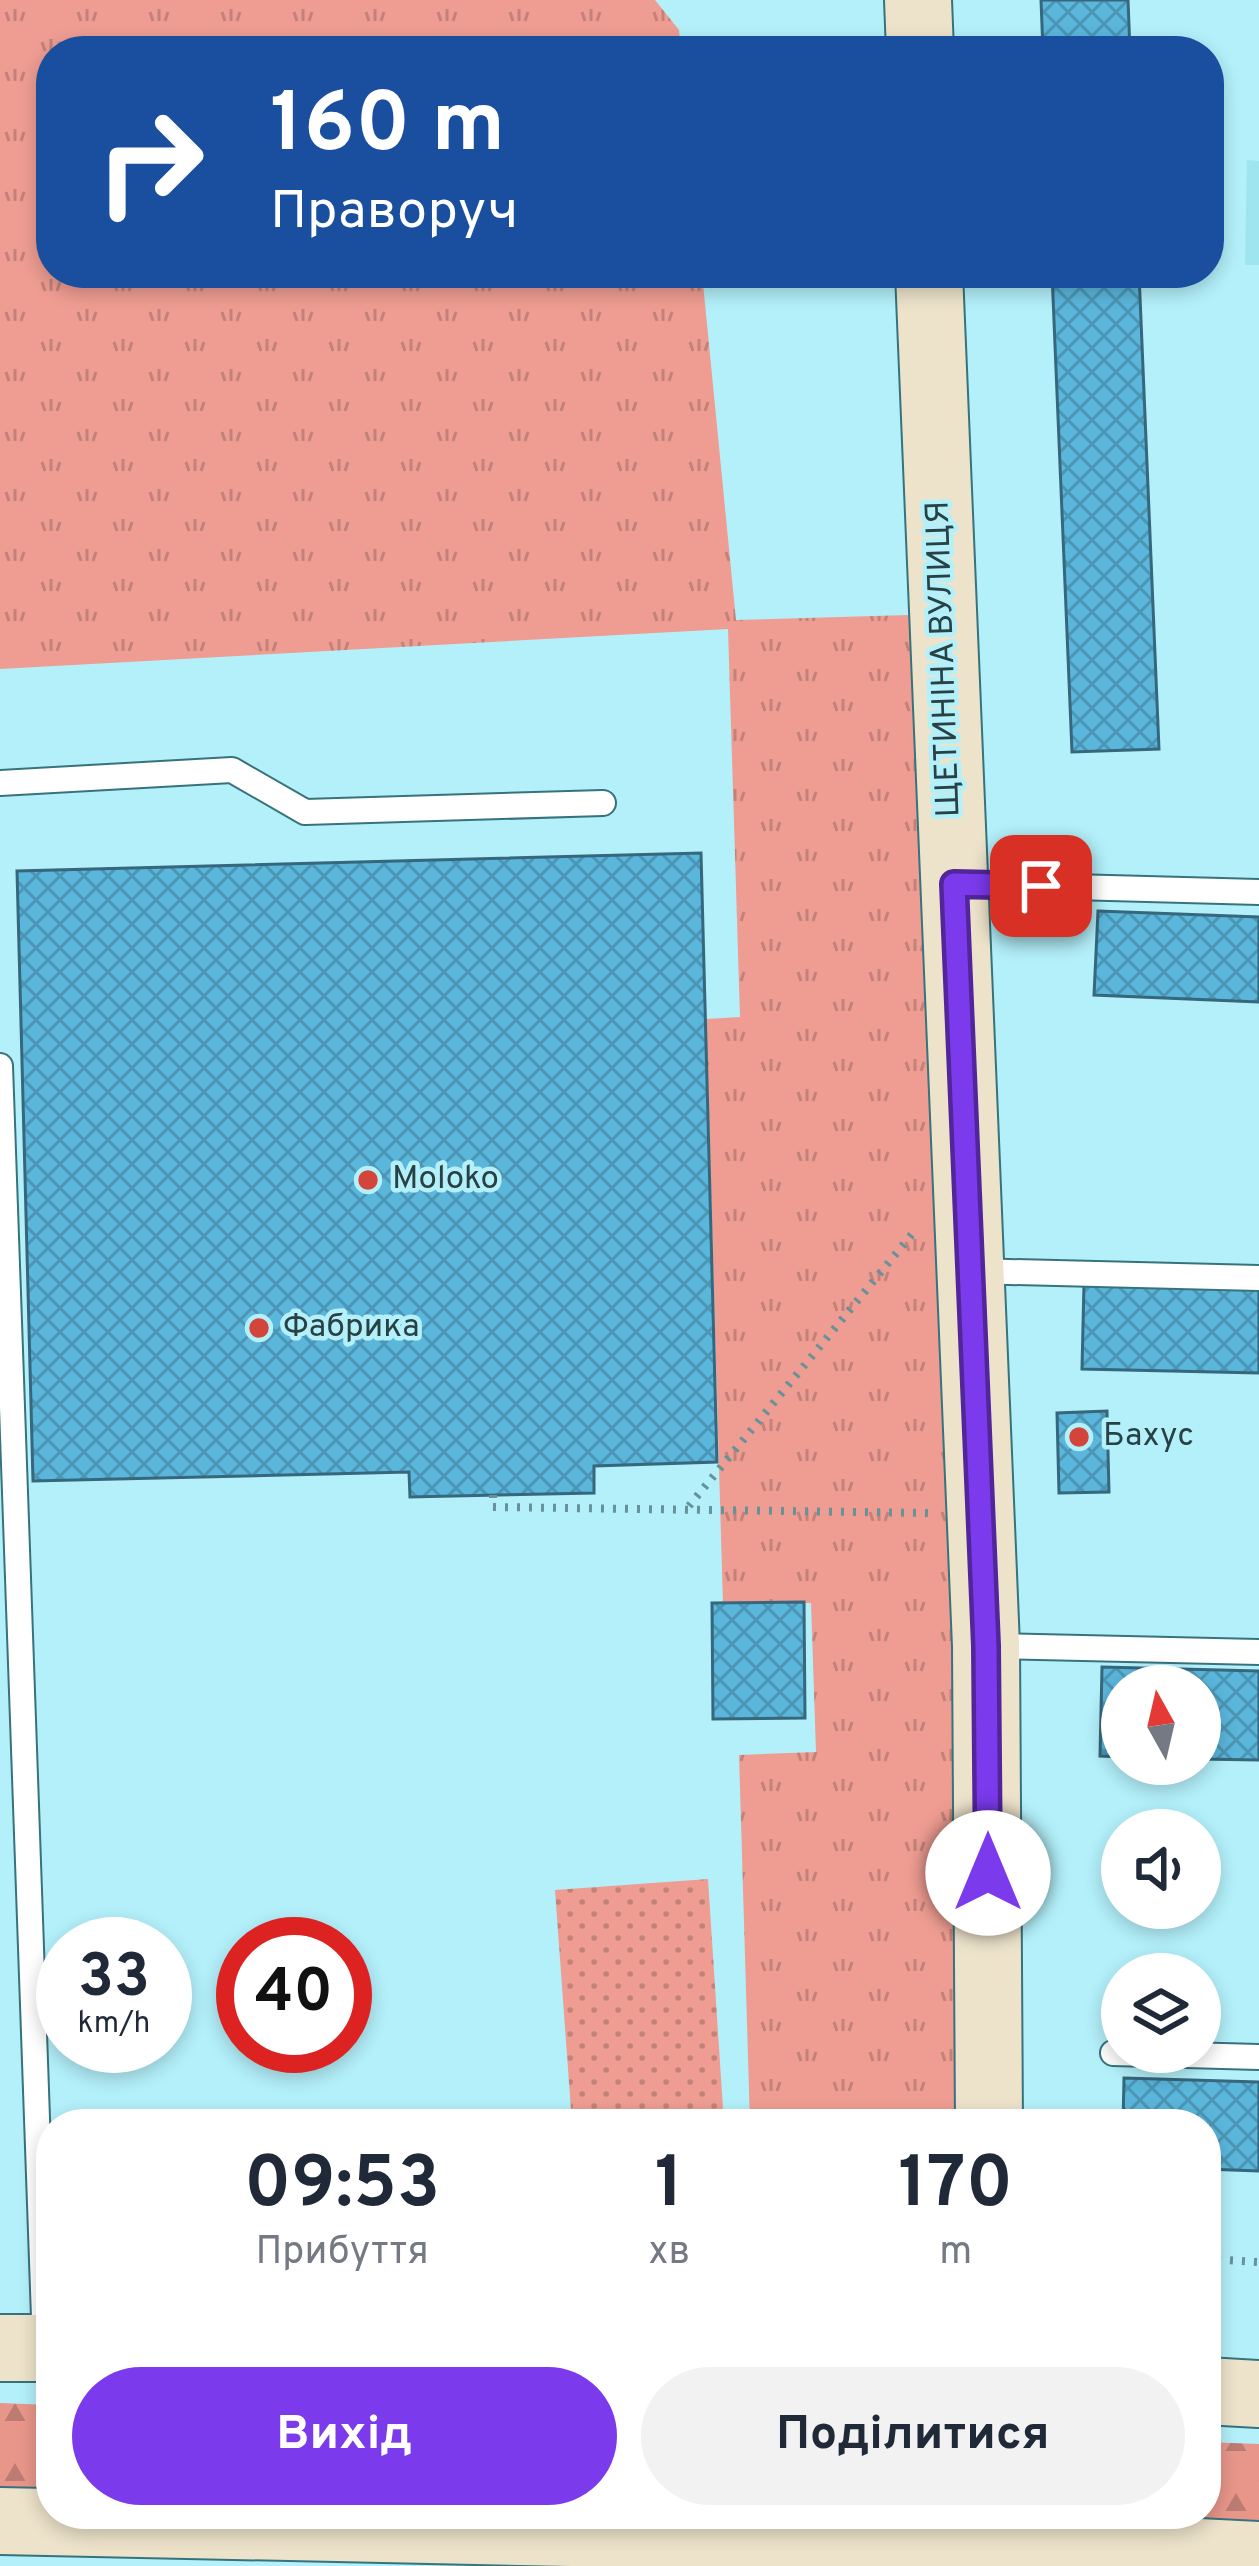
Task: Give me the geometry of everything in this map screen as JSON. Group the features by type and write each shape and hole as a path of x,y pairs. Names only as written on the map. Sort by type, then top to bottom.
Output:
{"street":[{"path":"918,0 919,36"},
{"name":"ЩЕТИНІНА ВУЛИЦЯ","path":"930,288 986,1646 989,2109"},
{"path":"1221,2392 1259,2394"},
{"path":"0,2521 36,2523"},
{"path":"154,2529 328,2538 998,2542 1259,2555"}],"lane":[{"path":"0,783 232,770 305,812 603,803"},
{"path":"954,884 1259,892"},
{"path":"0,1066 32,2348"},
{"path":"968,1271 1259,1278"},
{"path":"986,1646 1259,1652"},
{"path":"1221,2056 1259,2057"}],"path":[{"path":"689,1506 919,1226"},
{"path":"493,1496 493,1507 689,1506 981,1514"},
{"path":"1221,2260 1259,2261"}],"shaded area":[{"path":"1247,160 1259,161 1259,265 1245,265"}],"green space":[{"path":"0,0 655,0 680,36 36,36 36,288 703,288 736,620 909,615 981,1514 965,2109 750,2109 739,1755 816,1752 811,1603 723,1605 706,1019 740,1017 728,629 0,669"},
{"path":"708,1879 723,2109 571,2109 555,1890"},
{"path":"0,2403 36,2404 36,2503 0,2502"},
{"path":"1221,2443 1259,2444 1259,2542 847,2529 1221,2529"}],"building":[{"path":"1041,0 1128,0 1129,36 1042,36"},
{"path":"1053,288 1140,288 1159,749 1072,752"},
{"name":"Moloko","path":"701,853 717,1462 594,1466 594,1493 410,1497 409,1472 33,1481 17,871"},
{"path":"1098,911 1259,917 1259,1002 1094,995"},
{"path":"1084,1283 1259,1287 1259,1373 1082,1369"},
{"path":"1107,1411 1109,1492 1059,1493 1057,1413"},
{"path":"804,1602 805,1718 713,1719 712,1603"},
{"path":"1221,1670 1259,1671 1259,1760 1221,1759"},
{"path":"1124,2078 1259,2082 1259,2171 1221,2170 1221,2109 1123,2109"}],"place":[{"name":"Moloko","path":"368,1180"},
{"name":"Фабрика","path":"259,1328"},
{"name":"Бахус","path":"1079,1437"}],"route":[{"path":"988,1873 986,1646 954,884 1041,886"}]}
